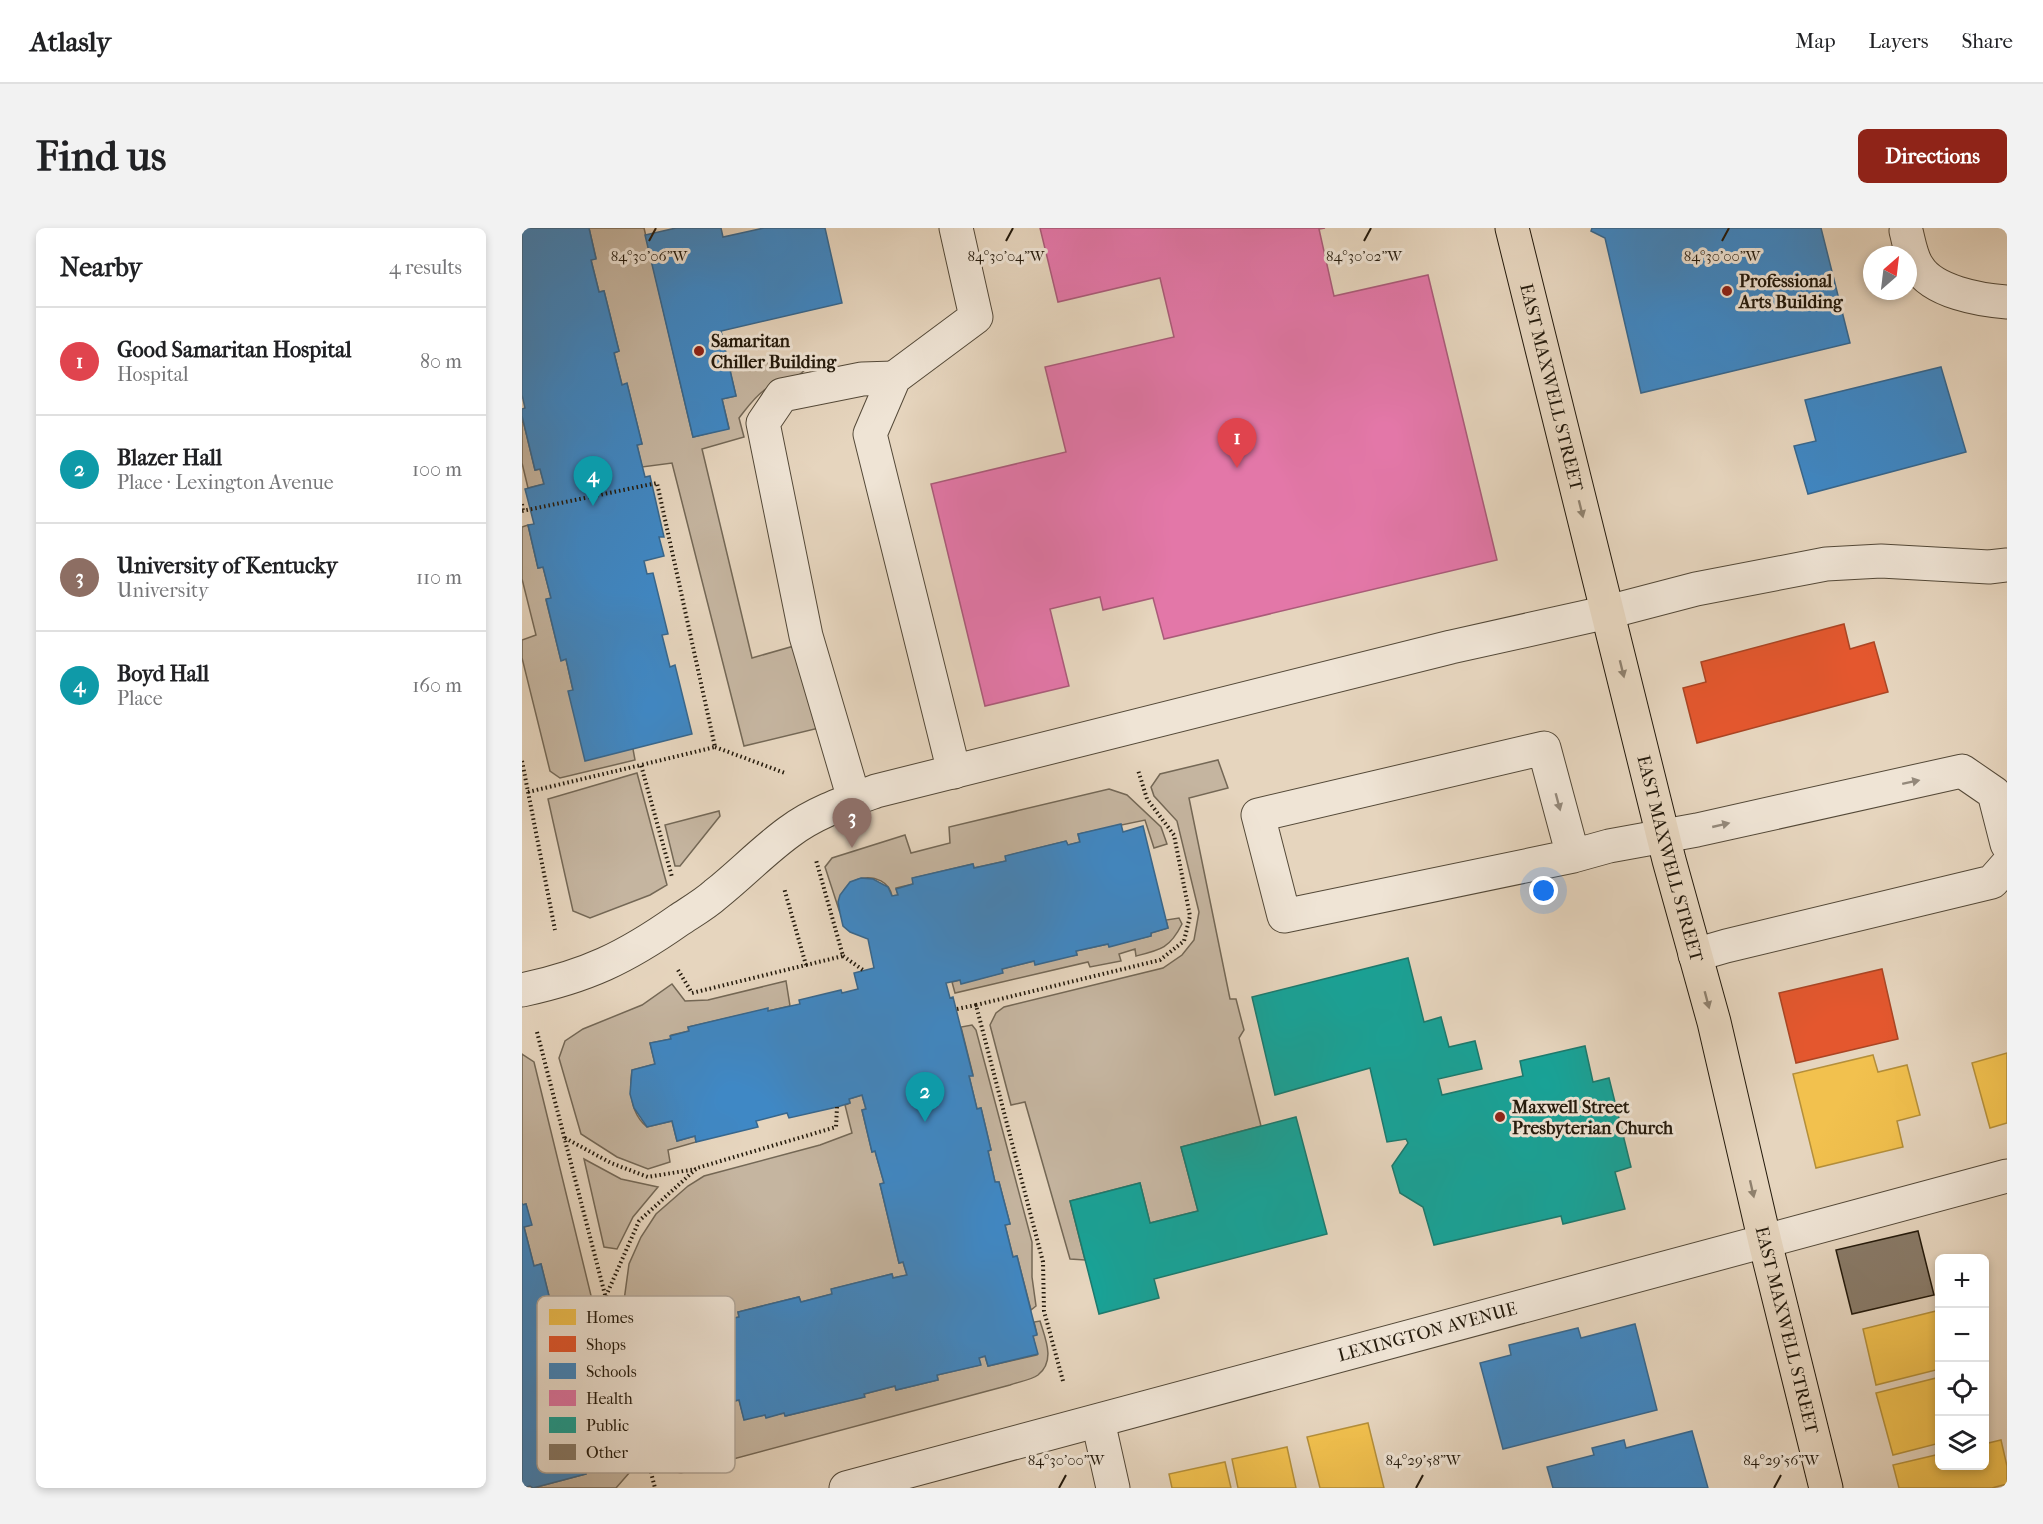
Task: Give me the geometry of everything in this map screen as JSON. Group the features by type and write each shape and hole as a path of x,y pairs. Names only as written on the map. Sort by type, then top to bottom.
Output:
{"main road":[{"name":"EAST MAXWELL STREET","path":"1512,228 1663,835 1714,1022 1765,1242 1826,1488"}],"street":[{"path":"954,772 870,434 894,378 976,317 956,228"},
{"path":"1906,231 1917,266 1927,277 1955,292 1987,301 2007,302"},
{"path":"854,800 806,636 763,423 782,395 862,379 894,378"},
{"path":"522,990 559,982 604,966 642,946 716,895 791,830 832,808 876,791 1451,647 1608,612 1696,589 1826,564 1881,561 1989,567 2007,565"},
{"path":"1573,856 1544,748 1258,815 1284,916 1573,856 1609,846 1697,830 1962,771 1994,794 2007,844"},
{"path":"1695,954 1992,882 2007,865"},
{"name":"LEXINGTON AVENUE","path":"846,1488 2007,1176"},
{"path":"1098,1421 1113,1488"}],"path":[{"path":"522,504 523,511 657,483 715,747"},
{"path":"528,792 715,747 785,773"},
{"path":"522,761 555,930"},
{"path":"641,765 673,880"},
{"path":"957,1010 1160,960 1184,941 1190,916 1174,835 1148,799 1138,770"},
{"path":"814,851 843,956 863,970"},
{"path":"781,877 806,965"},
{"path":"678,970 692,993 843,956"},
{"path":"976,1005 1043,1262 1044,1311 1063,1381"},
{"path":"537,1032 606,1296"},
{"path":"564,1138 611,1163 648,1177 697,1168 836,1127 837,1107"},
{"path":"606,1296 639,1221 697,1168"},
{"path":"651,1473 655,1488"}],"shaded area":[{"path":"589,228 644,228 693,437 729,428 722,399 736,396 730,371 794,357 804,361 805,370 766,389 748,406 739,418 744,437 702,449 752,658 794,646 819,728 744,746 672,463 642,467 637,445 642,444 627,384 622,385 614,353 619,351 604,291 599,292 591,260 596,258"},
{"path":"522,416 535,470 540,469 544,484 528,488 522,463"},
{"path":"528,525 538,568 543,567 551,598 546,600 561,660 566,659 573,690 633,749 635,760 560,778 550,771 522,658 522,640 536,635 522,579 522,527"},
{"path":"1218,760 1228,788 1189,798 1230,999 1236,999 1244,1030 1239,1038 1261,1126 1181,1147 1198,1211 1150,1223 1140,1183 1070,1201 1085,1260 1070,1259 1025,1102 1011,1105 990,1025 996,1013 1004,1007 1163,968 1182,955 1194,940 1199,912 1177,821 1154,796 1151,787 1160,774"},
{"path":"637,773 667,885 650,895 590,918 573,911 548,799"},
{"path":"1109,789 1127,795 1161,827 1167,844 1154,848 1145,820 1078,834 1080,842 1068,845 1066,841 1006,856 1006,861 974,868 973,864 913,878 913,884 896,888 898,895 892,896 888,887 881,881 862,878 852,882 845,889 840,899 840,913 825,867 832,858 905,835 911,853 950,843 949,827"},
{"path":"719,811 720,816 680,866 675,866 665,825"},
{"path":"1179,918 1182,924 1173,938 1164,947 1152,952 1136,956 1135,949 1119,954 1121,961 1090,967 1088,962 955,993 952,982 960,980 962,983 1002,973 1002,969 1034,961 1077,955 1076,951 1151,936 1151,933 1168,928 1166,920"},
{"path":"786,981 790,1006 688,1027 689,1031 671,1035 671,1039 650,1043 655,1064 632,1070 632,1101 641,1121 647,1127 672,1121 677,1141 695,1136 696,1142 668,1150 670,1162 648,1169 617,1157 581,1134 559,1058 565,1041 583,1029 642,1005 672,984 685,1001 708,1000"},
{"path":"972,1025 976,1030 1032,1242 1032,1277 1036,1306 1031,1310 1017,1256 1013,1257 1005,1225 1010,1224 999,1182 995,1182 988,1151 991,1150 981,1108 977,1109 969,1076 973,1075 961,1027"},
{"path":"522,1054 534,1062 591,1296 549,1296 541,1264 534,1266 524,1227 531,1225 526,1204 522,1205"},
{"path":"862,1095 866,1109 862,1110 872,1152 875,1151 884,1183 880,1184 899,1263 903,1262 907,1275 893,1278 892,1274 832,1289 832,1294 801,1302 799,1297 738,1312 739,1317 735,1318 735,1296 625,1296 629,1264 641,1237 656,1214 688,1186 704,1176 820,1145 852,1133 845,1105 850,1103 849,1099"},
{"path":"584,1159 621,1179 658,1187 633,1217 617,1249 604,1247"},
{"path":"1040,1321 1048,1349 1047,1363 1035,1377 735,1459 735,1401 739,1400 744,1419 784,1413 786,1416 864,1397 864,1394 895,1386 896,1390 938,1380 937,1375 980,1365 979,1358 985,1356 988,1366 1037,1355 1033,1336 1037,1334 1034,1322"},
{"path":"629,1473 616,1488 533,1488 586,1474"}],"building: Homes":[{"path":"2007,1053 2007,1123 1990,1128 1972,1063"},
{"path":"1873,1055 1878,1072 1907,1065 1920,1115 1897,1121 1903,1147 1816,1168 1793,1074"},
{"path":"1935,1311 1935,1370 1876,1385 1863,1329"},
{"path":"1935,1378 1935,1444 1893,1455 1876,1393"},
{"path":"1368,1423 1384,1488 1320,1488 1307,1437"},
{"path":"2001,1440 2007,1466 2007,1484 1992,1488 1899,1488 1893,1465 1935,1455 1935,1470 1989,1470 1989,1443"},
{"path":"1287,1447 1296,1488 1238,1488 1232,1459"},
{"path":"1225,1462 1231,1488 1172,1488 1169,1474"}],"building: Shops":[{"path":"1844,624 1850,649 1874,642 1888,692 1697,743 1683,688 1706,682 1701,662"},
{"path":"1882,969 1898,1039 1796,1063 1779,993"}],"building: Schools":[{"path":"522,228 589,228 596,259 591,260 599,292 604,291 619,351 614,353 622,385 627,383 642,444 637,445 645,477 650,476 664,537 659,537 664,556 644,561 647,574 653,573 668,634 662,635 670,667 675,665 692,734 585,761 568,691 573,690 566,659 561,661 546,599 551,598 543,567 538,568 528,525 534,524 525,489 544,484 540,469 535,470 522,416 522,409 525,408 522,395"},
{"name":"Samaritan Chiller Building","path":"676,228 721,228 723,237 764,228 825,228 842,303 721,331 736,396 722,399 729,429 693,437 645,235"},
{"name":"Professional Arts Building","path":"1592,228 1821,228 1850,343 1641,393 1605,238 1591,231"},
{"path":"1941,367 1966,452 1808,494 1794,446 1816,441 1805,400"},
{"path":"1121,824 1123,832 1143,826 1168,928 1151,933 1151,936 1109,947 1108,944 1076,951 1077,955 1035,965 1034,961 1002,969 1003,973 961,984 960,980 946,983 950,998 953,997 973,1076 969,1076 977,1109 981,1108 991,1150 988,1151 995,1182 999,1182 1010,1224 1005,1225 1013,1257 1017,1256 1037,1335 1033,1336 1038,1354 988,1366 985,1356 979,1358 981,1365 937,1375 938,1380 896,1390 895,1386 864,1394 865,1397 785,1416 784,1413 766,1418 765,1415 744,1420 739,1400 735,1401 735,1318 739,1317 738,1312 799,1297 801,1302 832,1294 831,1289 892,1274 893,1278 907,1275 903,1262 899,1263 880,1184 884,1183 875,1151 872,1152 862,1110 866,1109 862,1095 849,1099 850,1103 837,1107 789,1118 787,1113 756,1121 758,1127 696,1142 695,1136 677,1141 672,1121 647,1127 634,1108 630,1094 632,1070 655,1064 650,1043 671,1039 670,1036 689,1031 688,1027 768,1008 768,1011 800,1004 799,1000 841,990 842,993 858,989 854,973 874,968 868,939 850,932 843,926 838,902 840,895 850,882 861,878 873,879 888,887 892,896 898,895 896,889 913,884 912,878 973,864 974,868 1006,861 1005,856 1066,841 1068,845 1080,842 1078,834"},
{"path":"526,1204 532,1225 524,1227 534,1266 541,1264 549,1296 537,1296 537,1473 586,1474 533,1488 530,1486 522,1488 522,1205"},
{"path":"1635,1324 1657,1410 1503,1449 1480,1363 1511,1355 1509,1345 1578,1328 1581,1338"},
{"path":"1692,1431 1708,1488 1553,1488 1547,1467 1594,1455 1592,1448 1624,1440 1626,1448"}],"building: Health":[{"path":"1040,228 1325,228 1319,229 1334,296 1428,275 1497,560 1164,639 1153,598 1103,610 1100,597 1050,609 1069,686 985,706 931,484 1066,452 1045,367 1174,337 1160,278 1058,302"}],"building: Public":[{"name":"Maxwell Street Presbyterian Church","path":"1408,958 1424,1022 1441,1017 1449,1047 1475,1041 1482,1069 1438,1079 1442,1095 1523,1076 1520,1061 1585,1046 1593,1082 1609,1078 1631,1167 1615,1172 1625,1209 1563,1224 1561,1216 1434,1245 1423,1207 1400,1193 1392,1166 1408,1143 1406,1139 1387,1142 1370,1068 1275,1095 1252,997"},
{"path":"1296,1117 1327,1234 1154,1279 1159,1298 1099,1314 1070,1201 1140,1183 1150,1223 1198,1211 1181,1147"}],"building: Other":[{"path":"1918,1231 1934,1295 1852,1314 1836,1250"}],"place":[{"name":"Professional Arts Building","path":"1727,291"},
{"name":"Samaritan Chiller Building","path":"699,351"},
{"name":"Good Samaritan Hospital","path":"1237,468"},
{"name":"Boyd Hall","path":"593,506"},
{"name":"University of Kentucky","path":"852,848"},
{"name":"Maxwell Street Presbyterian Church","path":"1500,1117"},
{"name":"Blazer Hall","path":"925,1122"}]}
